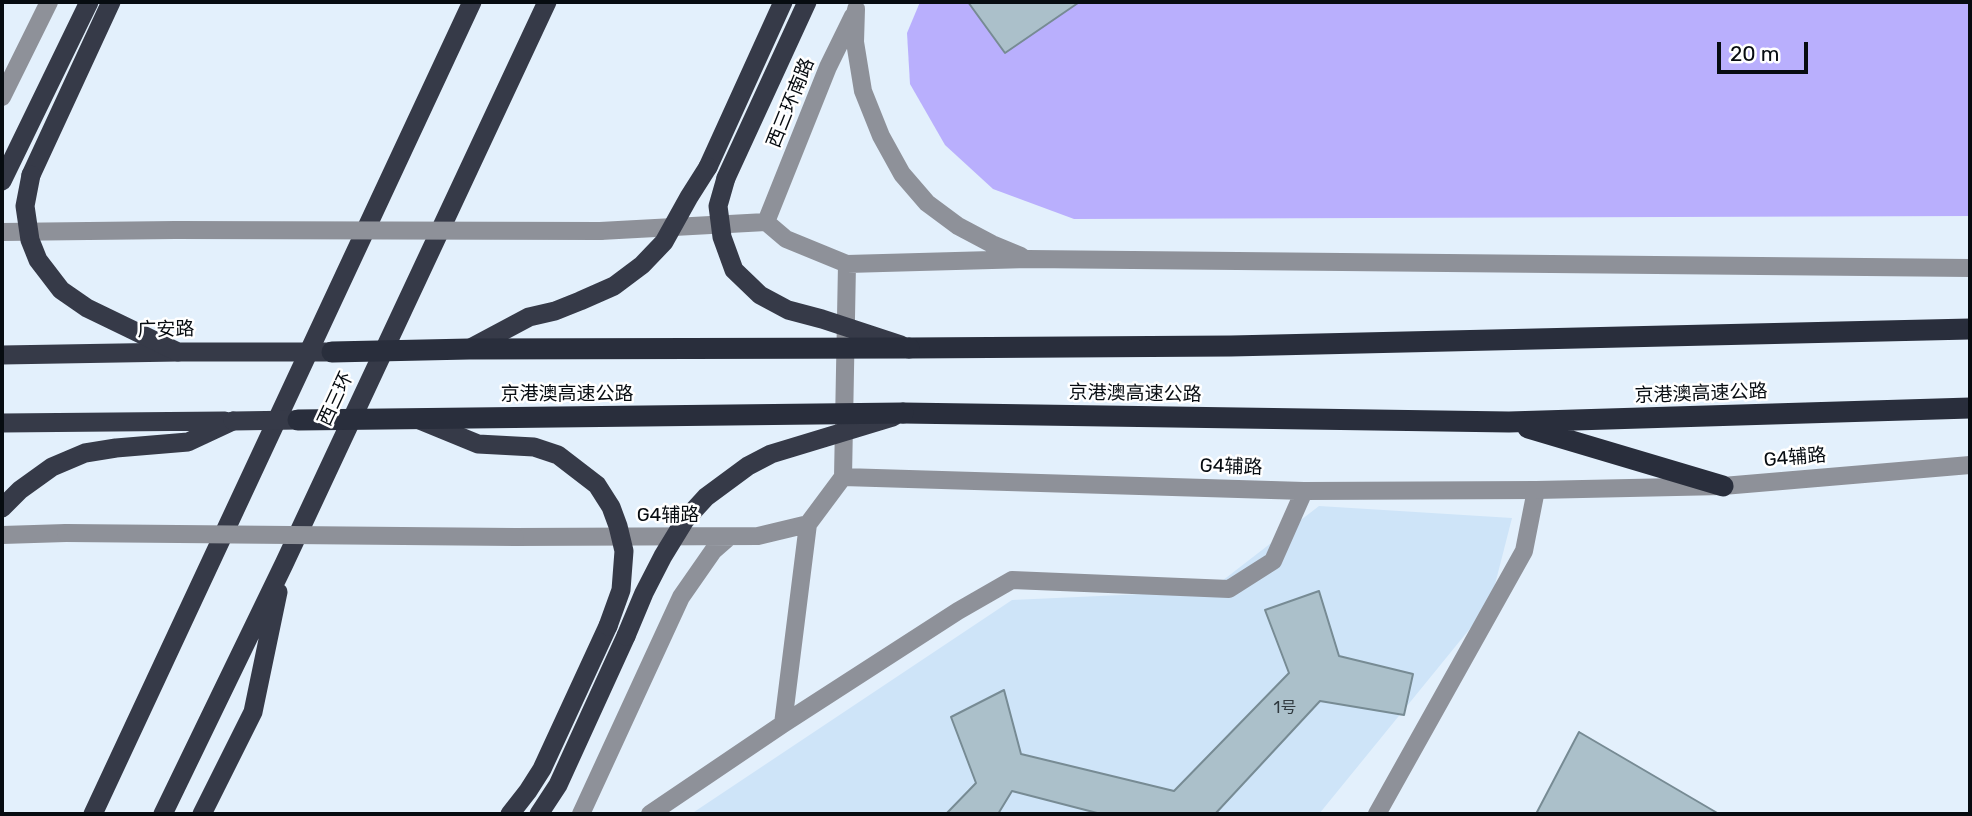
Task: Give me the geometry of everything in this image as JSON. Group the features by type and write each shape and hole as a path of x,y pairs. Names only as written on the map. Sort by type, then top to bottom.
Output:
{"highway":[{"path":"5,175 89,2"},
{"path":"111,2 31,175 25,206 30,240 38,260 61,290 87,308 178,352"},
{"path":"93,814 472,2"},
{"name":"西三环","path":"163,814 284,564 547,2"},
{"path":"469,349 528,317 580,302 614,286 642,265 664,242 708,167 783,2"},
{"path":"807,2 726,178 718,206 722,237 734,270 760,295 789,310 909,348"},
{"path":"332,352 1231,346 1970,329"},
{"name":"广安路","path":"2,355 332,352"},
{"name":"京港澳高速公路","path":"298,420 904,413 1510,422 1970,408"},
{"path":"539,814 558,785 644,593 685,520 706,497 732,476 771,454 904,413"},
{"path":"416,419 478,444 534,447 558,455 597,485 611,507 624,551 621,590 608,626 542,769 510,814"},
{"path":"2,422 298,420"},
{"path":"2,508 20,490 52,467 85,453 116,447 188,442 233,421"},
{"path":"1510,422 1723,486"},
{"path":"202,814 253,712 284,564"}],"street":[{"path":"2,97 49,2"},
{"path":"858,6 855,42 863,91 881,136 902,174 927,203 958,226 992,244 1028,258"},
{"name":"西三环南路","path":"766,222 828,67 858,6"},
{"path":"2,232 600,231 766,222 786,239 847,264 1028,258 1970,268"},
{"path":"783,724 808,524 843,477 847,264"},
{"name":"G4辅路","path":"843,477 1304,491 1536,491 1723,486 1970,465"},
{"path":"650,814 783,724 958,611 1012,580 1229,589 1273,561 1304,491"},
{"path":"1377,814 1524,551 1536,491"},
{"name":"G4辅路","path":"2,535 66,533 729,537 758,536 808,524"},
{"path":"581,814 681,597 713,551 729,537"}],"shaded area":[{"path":"920,2 1970,2 1970,216 1074,219 993,189 945,145 910,84 907,33"},
{"path":"1319,506 1512,518 1490,604 1319,814 691,814 1012,600 1209,591"}],"building":[{"path":"968,2 1078,2 1078,3 1005,53"},
{"path":"1319,591 1339,656 1413,674 1404,715 1320,701 1215,814 1101,814 1012,791 998,814 946,814 976,783 951,717 1004,690 1021,754 1174,791 1289,673 1265,610"},
{"path":"1579,732 1719,814 1536,814"}]}
